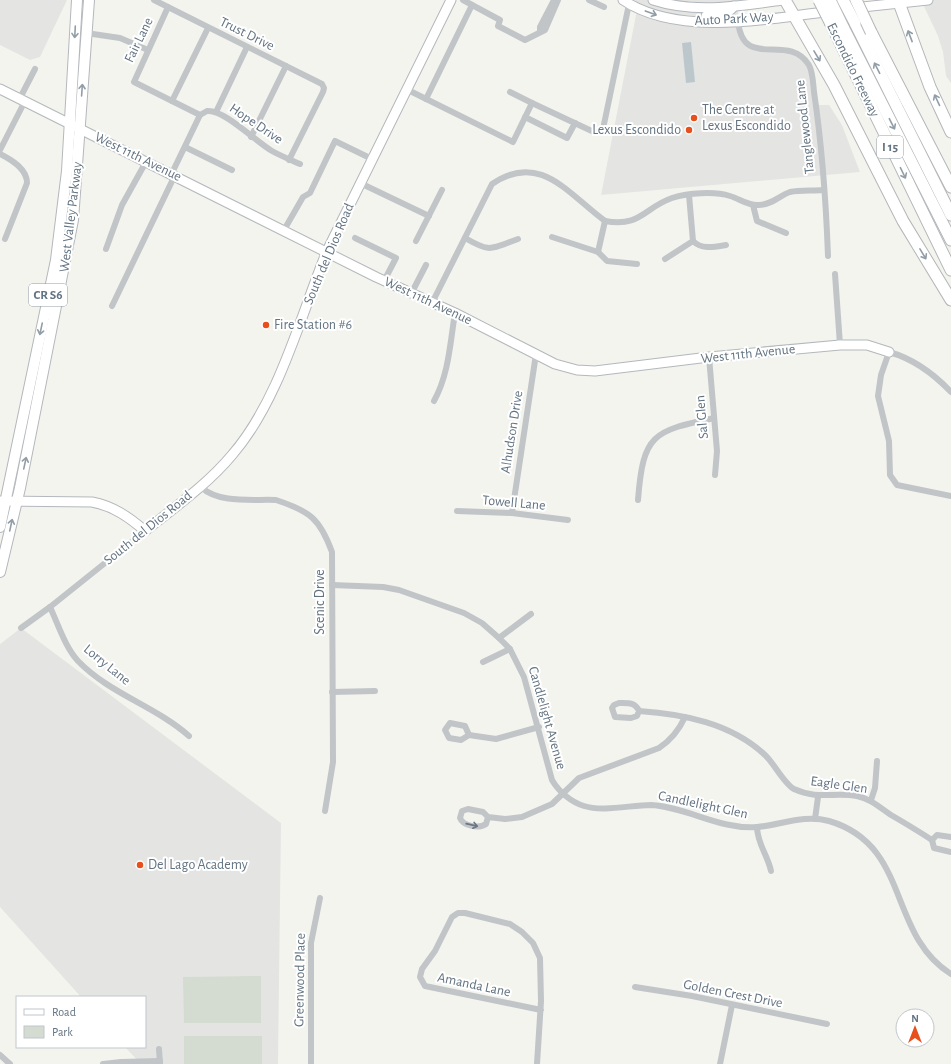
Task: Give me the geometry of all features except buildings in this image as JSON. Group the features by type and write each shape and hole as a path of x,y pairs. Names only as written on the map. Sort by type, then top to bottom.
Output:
{"highway":[{"path":"784,0 834,85 903,220 951,300"},
{"name":"Escondido Freeway","path":"819,0 951,270"},
{"path":"830,0 951,240"},
{"name":"I 15","path":"856,0 951,187"},
{"path":"899,2 901,13 930,87 951,132"},
{"path":"846,4 951,215"}],"main road":[{"name":"West Valley Parkway","path":"0,527 3,501 56,260 67,171 77,0"},
{"name":"West Valley Parkway","path":"0,572 69,249 76,194 89,0"}],"street":[{"name":"Trust Drive","path":"154,0 322,84 323,92 290,160"},
{"name":"South del Dios Road","path":"20,628 50,607 201,486 233,454 260,414 293,344 312,286 327,252 360,182 451,0"},
{"path":"463,0 500,20 498,26 521,39 529,40 545,30 558,0"},
{"path":"540,32 540,26 554,0"},
{"path":"589,0 604,6"},
{"name":"Auto Park Way","path":"653,0 673,6 696,8 734,6 784,0"},
{"name":"Auto Park Way","path":"626,2 654,15 682,21 713,22 794,16 846,4 928,0"},
{"path":"510,92 596,133 603,129 626,2"},
{"path":"426,99 472,5"},
{"path":"682,21 694,16 723,15 728,13 734,6"},
{"name":"Fair Lane","path":"168,7 134,82 172,101"},
{"name":"Tanglewood Lane","path":"738,21 742,40 752,48 793,52 802,57 809,65 817,105 828,256"},
{"path":"112,306 200,115 172,101 208,28"},
{"path":"86,33 120,38 148,50"},
{"path":"216,112 247,47"},
{"path":"251,137 286,66"},
{"path":"0,150 35,69"},
{"name":"West 11th Avenue","path":"0,89 80,129 147,160 384,281 432,304 455,313 555,364 577,370 596,371 708,357 840,345 867,345 889,352"},
{"path":"406,89 513,142 532,103"},
{"name":"Hope Drive","path":"200,115 206,111 216,112 240,126 251,137 272,151 300,164"},
{"path":"525,117 567,138 574,123"},
{"path":"284,230 303,197 310,194 335,141 372,159"},
{"path":"185,147 232,170"},
{"path":"0,154 22,169 27,178 27,184 5,239"},
{"path":"106,249 122,205 147,160"},
{"path":"432,304 492,184 504,176 520,172 533,172 556,182 605,221 615,223 635,220 672,198 689,195 721,194 753,205 769,204 790,192 823,190"},
{"path":"360,182 429,216"},
{"path":"416,241 442,190"},
{"path":"689,195 693,241 698,246 706,248 726,245"},
{"path":"753,205 757,221 786,233"},
{"path":"598,252 605,221"},
{"path":"552,237 598,252 607,261 637,264"},
{"path":"355,238 396,258 384,281"},
{"path":"465,238 483,249 493,249 518,239"},
{"path":"665,259 693,241"},
{"path":"411,294 426,265"},
{"path":"835,274 840,345"},
{"path":"434,401 441,389 446,372 455,313"},
{"path":"951,392 932,373 921,365 903,356 889,352 880,380 878,396 889,441 890,475 897,485 951,496"},
{"name":"Alhudson Drive","path":"512,514 536,354"},
{"name":"Sal Glen","path":"708,357 717,451 715,475"},
{"path":"638,500 643,458 654,440 671,428 714,418"},
{"name":"Scenic Drive","path":"201,486 215,496 276,500 306,512 319,523 325,532 332,552 332,762 325,811"},
{"path":"3,501 86,502 102,504 117,510 145,531"},
{"name":"Towell Lane","path":"458,511 512,514 568,520"},
{"name":"Candlelight Avenue","path":"332,586 399,590 464,613 482,623 499,638 510,649 524,677 552,780 564,794"},
{"name":"Lorry Lane","path":"50,607 69,648 78,661 114,690 158,713 189,736"},
{"path":"499,638 531,614"},
{"path":"483,662 510,649"},
{"path":"332,692 375,691"},
{"name":"Eagle Glen","path":"638,711 685,717 720,727 746,740 764,754 793,788 818,797 856,796 870,800 932,840 934,848 951,852"},
{"path":"488,816 505,819 522,817 552,804 579,778 659,748 668,742 680,727 685,717"},
{"path":"469,735 496,739 538,727"},
{"path":"870,800 875,788 877,761"},
{"name":"Candlelight Glen","path":"564,794 570,800 591,808 651,805 678,810 728,825 757,827 804,818 830,821 849,830 868,843 888,869 910,926 921,946 933,961 951,974"},
{"path":"815,819 818,797"},
{"path":"757,827 757,835 769,860 771,871"},
{"path":"932,840 937,835 951,837"},
{"name":"Greenwood Place","path":"311,1064 311,943 320,898"},
{"name":"Amanda Lane","path":"537,1064 541,1010 540,958 533,943 522,932 510,924 465,913 458,913 452,917 435,951 422,969 420,977 425,986 541,1010"},
{"name":"Golden Crest Drive","path":"635,987 692,996 827,1024"},
{"path":"720,1064 732,1005"},
{"path":"103,1064 122,1062 160,1063 159,1049"},
{"path":"0,1055 10,1064"}],"shaded area":[{"path":"0,0 67,0 40,57 30,60 0,45"},
{"name":"Lexus Escondido","path":"634,0 738,0 738,21 746,44 793,52 809,65 817,105 829,105 842,125 860,172 601,195 636,15 641,4"},
{"path":"921,0 951,0 951,83 946,76 943,52 938,36"},
{"path":"691,42 695,82 686,83 682,43"},
{"name":"Del Lago Academy","path":"21,628 281,823 278,1064 141,1064 126,1048 146,1048 146,996 80,996 0,907 0,644"}],"green space":[{"path":"261,976 261,1023 184,1023 183,977"},
{"path":"184,1036 262,1036 262,1064 184,1064"}],"place":[{"name":"The Centre at Lexus Escondido","path":"694,118"},
{"name":"Lexus Escondido","path":"689,130"},
{"name":"Fire Station #6","path":"266,325"},
{"name":"Del Lago Academy","path":"140,865"}]}
